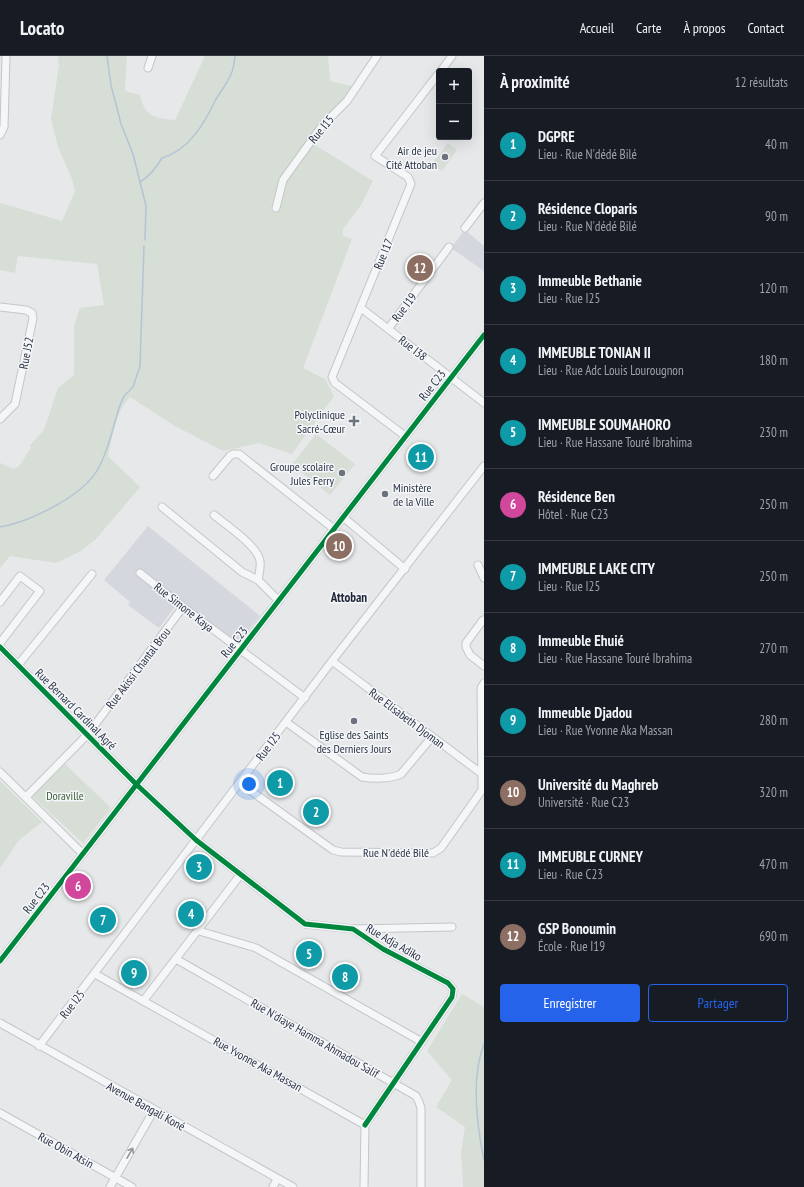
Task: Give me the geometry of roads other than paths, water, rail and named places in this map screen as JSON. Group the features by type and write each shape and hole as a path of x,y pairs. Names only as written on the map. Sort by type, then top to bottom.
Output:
{"street":[{"path":"0,135 4,127 6,56"},
{"path":"148,68 152,56"},
{"name":"Rue I15","path":"276,208 283,180 322,126 347,102 377,56"},
{"name":"Rue I17","path":"443,68 452,56"},
{"name":"Rue I17","path":"405,436 332,380 411,182 408,177 375,156 436,77"},
{"path":"465,228 484,203"},
{"name":"Rue I19","path":"388,329 449,247"},
{"name":"Rue J52","path":"0,307 26,310 32,313 33,318 15,404 0,419"},
{"name":"Rue I38","path":"361,308 484,403"},
{"name":"Rue C23","path":"0,961 484,335"},
{"path":"213,476 230,456 233,454 239,454 334,529"},
{"name":"Rue I25","path":"39,1046 96,974 332,661 484,466"},
{"path":"162,507 242,572 258,580 279,601"},
{"path":"214,515 243,538 258,555 260,566 258,580"},
{"path":"343,517 405,569"},
{"path":"478,565 484,578"},
{"name":"Rue Simone Kaya","path":"140,573 305,698"},
{"path":"18,665 92,574"},
{"path":"0,602 20,576 40,591 0,643"},
{"name":"Rue Akissi Chantal Brou","path":"26,798 88,734 183,607"},
{"path":"483,620 466,643 466,647 470,655 484,666"},
{"name":"Rue Bernard Cardinal Agré","path":"0,647 137,785"},
{"name":"Rue Elisabeth Djoman","path":"332,661 482,774"},
{"name":"Rue N'dédé Bilé","path":"240,783 333,850 340,852 433,853 441,848 482,790 481,688 484,683"},
{"path":"286,722 362,777 367,778 396,776 401,774 432,737"},
{"path":"0,772 83,854"},
{"name":"Rue Adja Adiko","path":"137,785 196,840 305,924 353,929 383,949 448,983 453,989 452,997 365,1125"},
{"path":"144,1000 199,931 241,874"},
{"path":"353,929 452,927"},
{"path":"199,931 256,948 422,1042"},
{"name":"Rue N'diaye Hamma Ahmadou Salif","path":"176,959 416,1096 420,1102 421,1187"},
{"name":"Rue Yvonne Aka Massan","path":"96,974 365,1125"},
{"name":"Avenue Bangali Koné","path":"0,1023 293,1187"},
{"path":"110,1187 154,1110"},
{"name":"Rue Obin Atsin","path":"0,1113 132,1187"},
{"path":"364,1187 365,1125"},
{"path":"272,1187 277,1179"}],"waterway":[{"path":"107,56 111,85 121,124 133,154 146,206 145,240"},
{"path":"140,182 152,172 162,158 172,154 188,143 201,127 233,70 235,56"},
{"path":"0,527 26,520 68,498 81,489 91,479 102,462 120,405 124,396 133,387 140,366 144,246"},
{"path":"484,1044 480,1057 476,1086 477,1117 484,1160"}],"place":[{"name":"Air de jeu Cité Attoban","path":"445,157"},
{"name":"GSP Bonoumin","path":"420,268"},
{"name":"Polyclinique Sacré-Cœur","path":"354,421"},
{"name":"IMMEUBLE CURNEY","path":"421,457"},
{"name":"Groupe scolaire Jules Ferry","path":"342,473"},
{"name":"Ministère de la Ville","path":"385,494"},
{"name":"Université du Maghreb","path":"339,546"},
{"name":"Eglise des Saints des Derniers Jours","path":"354,721"},
{"name":"DGPRE","path":"280,783"},
{"name":"Résidence Cloparis","path":"316,812"},
{"name":"Immeuble Bethanie","path":"199,867"},
{"name":"Résidence Ben","path":"78,886"},
{"name":"IMMEUBLE TONIAN II","path":"191,914"},
{"name":"IMMEUBLE LAKE CITY","path":"103,920"},
{"name":"IMMEUBLE SOUMAHORO","path":"309,954"},
{"name":"Immeuble Djadou","path":"134,973"},
{"name":"Immeuble Ehuié","path":"345,977"}],"district":[{"name":"Attoban","path":"349,597"}],"park label":[{"name":"Doraville","path":"65,795"}]}
